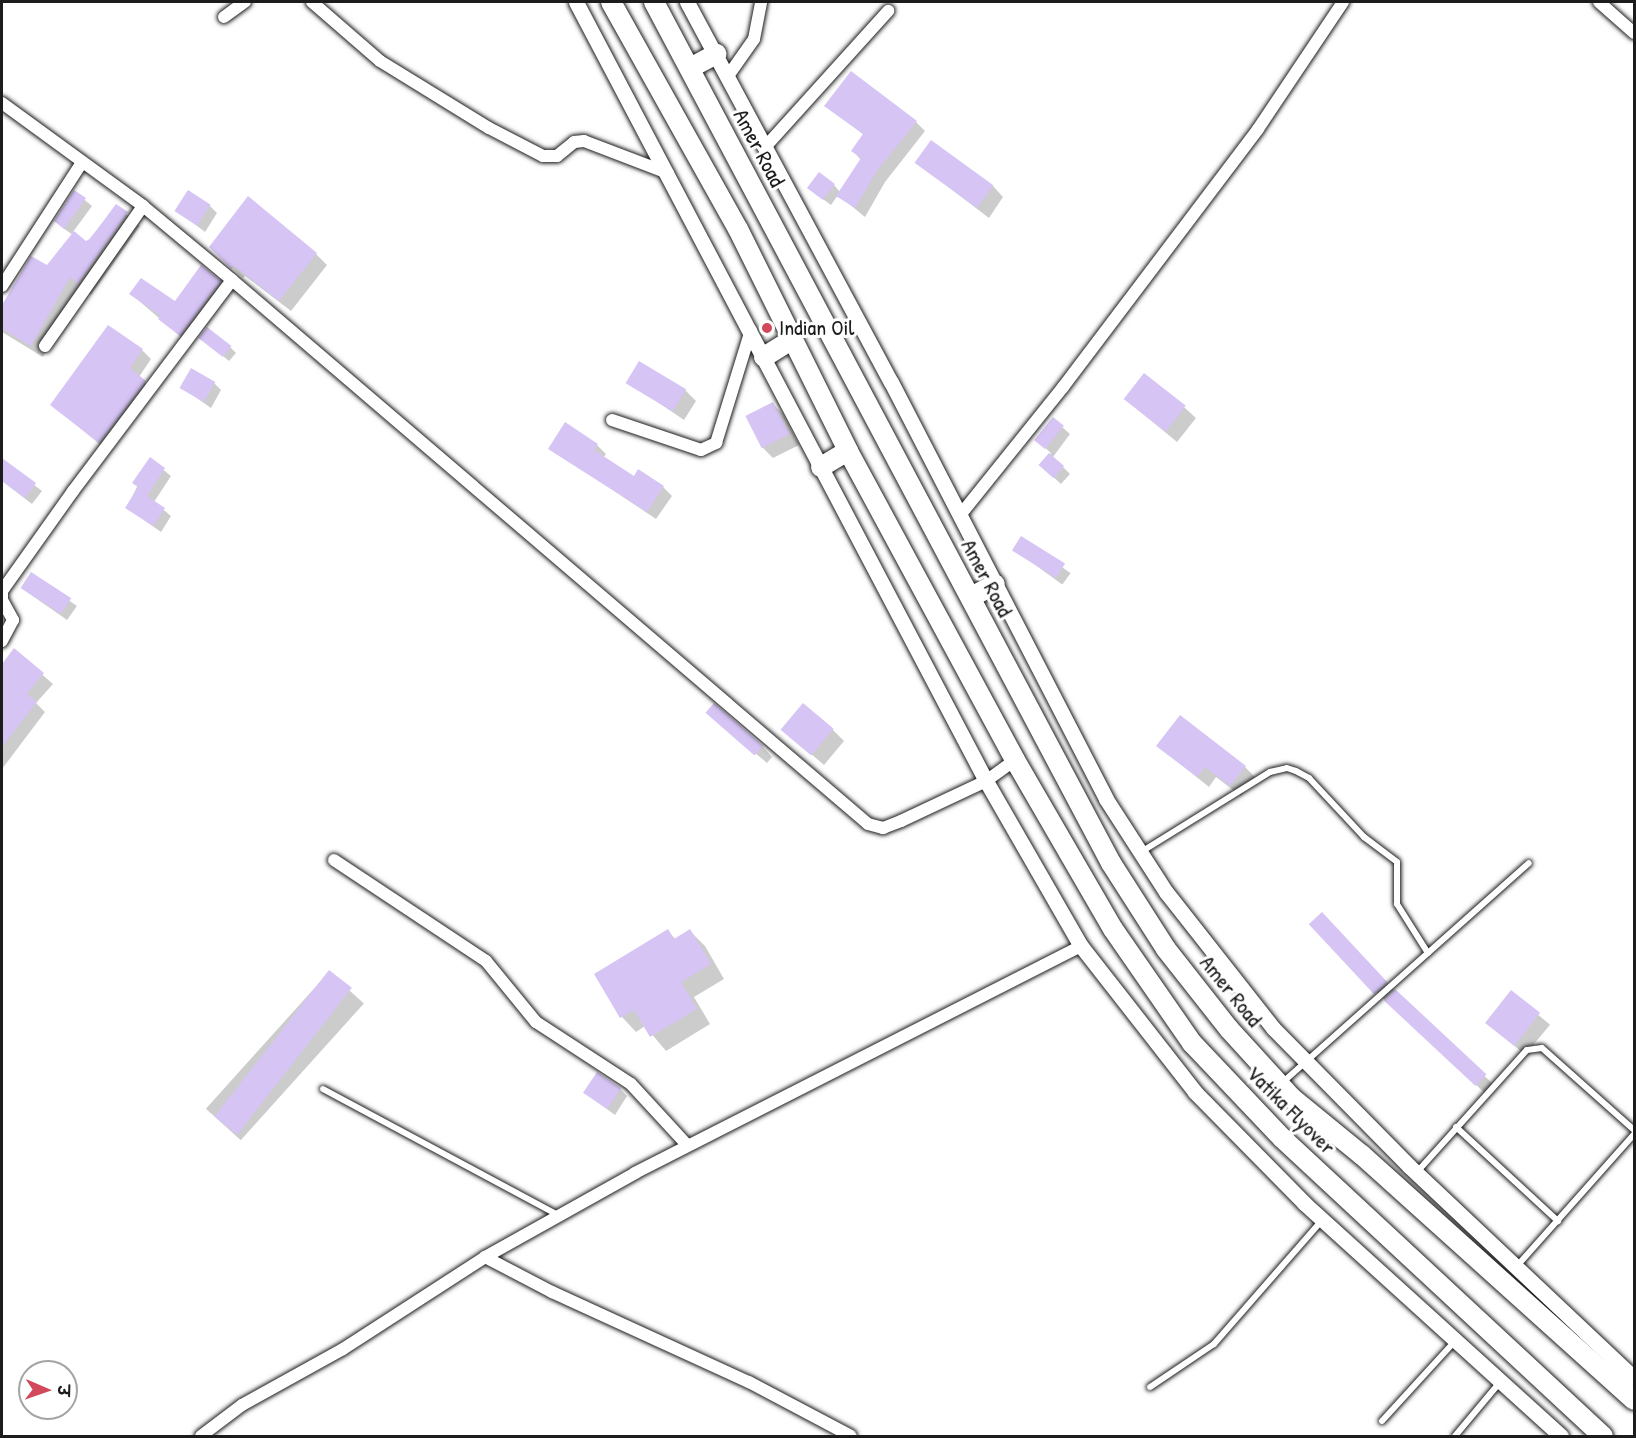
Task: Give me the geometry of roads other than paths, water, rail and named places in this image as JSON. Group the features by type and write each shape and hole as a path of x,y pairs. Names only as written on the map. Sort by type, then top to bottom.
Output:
{"highway":[{"name":"Vatika Flyover","path":"612,2 738,229 848,451 1015,760 1113,929 1192,1043 1306,1160 1604,1437"},
{"name":"Amer Road","path":"654,2 1112,863 1160,940 1229,1029 1280,1085"},
{"path":"690,68 716,54"},
{"path":"764,357 793,339"},
{"path":"821,467 848,451"},
{"path":"971,597 995,584"},
{"name":"Vatika Flyover","path":"1280,1085 1635,1400"}],"street":[{"path":"224,17 244,2"},
{"path":"312,2 380,61 489,128 543,156 557,156 574,142 584,141 668,173"},
{"path":"576,2 751,330 986,781 1081,946 1195,1092 1322,1219 1561,1437"},
{"path":"687,2 767,145 961,514 1106,799 1140,853 1266,1020 1416,1173 1635,1378"},
{"path":"728,76 754,39 761,2"},
{"path":"961,514 1258,129 1343,2"},
{"path":"1599,2 1635,33"},
{"path":"767,145 888,11"},
{"path":"2,104 81,164 143,206 868,824 883,828 900,821 986,781 1015,760"},
{"path":"2,286 81,164"},
{"path":"45,346 143,206"},
{"path":"2,641 13,620 2,599 2,591 73,491 232,280"},
{"path":"612,420 675,443 701,450 710,448 720,434 751,330"},
{"path":"334,860 486,961 536,1022 632,1084 687,1144"},
{"path":"201,1437 242,1405 343,1348 485,1257 687,1144 1081,946"},
{"path":"485,1257 552,1292 749,1382 851,1437"}],"lane":[{"path":"1140,853 1270,772 1287,768 1296,771 1314,782 1364,837 1397,862 1396,904 1428,953"},
{"path":"1280,1085 1529,862"},
{"path":"1416,1173 1527,1050 1542,1048 1635,1130"},
{"path":"323,1089 559,1216"},
{"path":"1456,1127 1558,1221"},
{"path":"1516,1267 1635,1134"},
{"path":"1150,1387 1214,1344 1322,1219"},
{"path":"1382,1421 1456,1340"},
{"path":"1455,1437 1502,1381"}],"place":[{"name":"Indian Oil","path":"767,328"}]}
